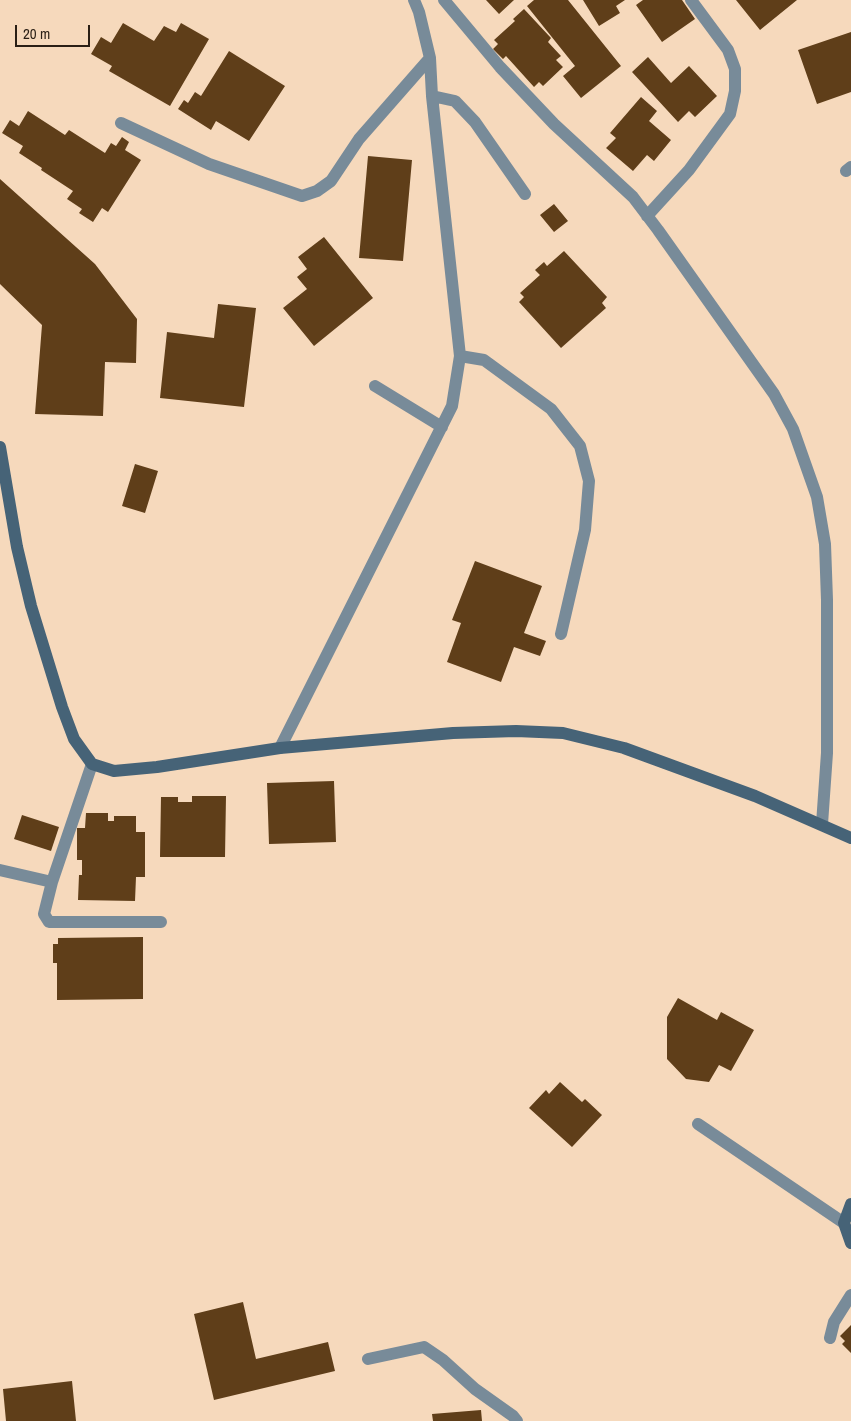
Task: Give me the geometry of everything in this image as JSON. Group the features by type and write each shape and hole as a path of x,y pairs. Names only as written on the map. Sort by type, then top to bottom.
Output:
{"street":[{"path":"280,748 452,406 460,356 432,96 430,58 419,12 414,0"},
{"path":"444,0 500,67 554,124 633,197 774,394 793,428 817,497 825,544 828,600 828,753 822,824"},
{"path":"647,216 689,170 730,114 736,91 736,69 728,50 691,0"},
{"path":"121,123 210,164 302,196 317,191 331,181 359,139 430,58"},
{"path":"432,96 455,102 475,122 525,194"},
{"path":"460,356 484,360 551,409 580,446 589,481 585,530 561,634"},
{"path":"375,386 442,427"},
{"path":"0,447 31,606 62,707 74,739 92,764 114,771 280,748 453,733 516,731 563,733 624,748 755,796 851,838"},
{"path":"92,764 52,882 44,914 49,922 161,922"},
{"path":"0,870 52,882"},
{"path":"698,1124 844,1223 851,1244"},
{"path":"844,1223 851,1204"},
{"path":"830,1338 834,1322 851,1295"},
{"path":"368,1359 424,1347 443,1360 475,1389 513,1416 517,1421"}],"building":[{"path":"486,0 514,0 499,14"},
{"path":"534,0 568,0 621,66 581,98 563,76 575,66 527,6"},
{"path":"583,0 625,0 616,6 620,13 599,26"},
{"path":"643,0 682,0 695,19 662,42 636,5"},
{"path":"736,0 797,0 760,30"},
{"path":"524,9 551,38 548,42 561,56 556,60 563,67 543,86 539,82 534,87 506,56 503,59 493,49 498,44 494,40 515,21 513,19"},
{"path":"123,23 154,41 164,26 176,32 181,23 209,39 170,106 109,71 112,66 91,54 101,37 111,43"},
{"path":"851,32 851,92 817,104 798,50"},
{"path":"229,51 285,86 249,141 216,121 211,130 178,109 184,100 188,103 195,92 201,96"},
{"path":"648,57 671,83 689,66 717,96 695,117 689,111 678,122 632,72"},
{"path":"641,97 657,111 649,121 671,140 654,161 647,155 633,171 606,148 616,138 610,133"},
{"path":"28,111 65,135 69,130 105,153 111,143 116,146 122,137 129,142 125,150 141,160 108,212 102,208 93,222 79,213 82,209 67,199 73,191 19,153 23,146 2,133 10,120 19,126"},
{"path":"368,156 412,160 403,261 359,258"},
{"path":"0,179 95,264 137,319 136,363 105,362 103,416 35,414 42,325 0,284"},
{"path":"554,204 568,221 554,232 540,215"},
{"path":"324,237 373,298 314,346 283,308 307,289 297,277 307,269 298,257"},
{"path":"564,251 607,297 602,303 606,308 561,348 519,302 524,297 520,293 540,275 535,270 544,262 547,266"},
{"path":"218,304 256,308 244,407 160,398 167,332 214,338"},
{"path":"135,464 158,471 145,513 122,506"},
{"path":"475,561 542,586 524,633 546,641 540,656 514,647 501,682 447,662 461,623 452,620"},
{"path":"334,781 336,842 269,844 267,783"},
{"path":"192,796 226,796 225,857 160,857 161,797 178,797 178,802 192,802"},
{"path":"86,813 108,813 108,821 114,821 114,816 136,816 136,832 145,832 145,877 136,877 135,901 78,900 82,860 77,860 77,828 85,828"},
{"path":"22,815 59,827 51,851 14,839"},
{"path":"143,937 143,999 57,1000 57,963 53,963 53,944 58,944 58,938"},
{"path":"678,998 717,1020 721,1012 754,1030 731,1071 719,1065 709,1082 686,1079 667,1059 667,1017"},
{"path":"560,1082 582,1102 585,1099 602,1115 572,1147 529,1108 546,1090 549,1094"},
{"path":"243,1302 256,1359 328,1342 335,1371 214,1400 194,1314"},
{"path":"851,1325 851,1353 842,1344 845,1341 840,1336"},
{"path":"72,1381 76,1421 6,1421 3,1389"},
{"path":"481,1410 482,1421 433,1421 432,1414"}]}
